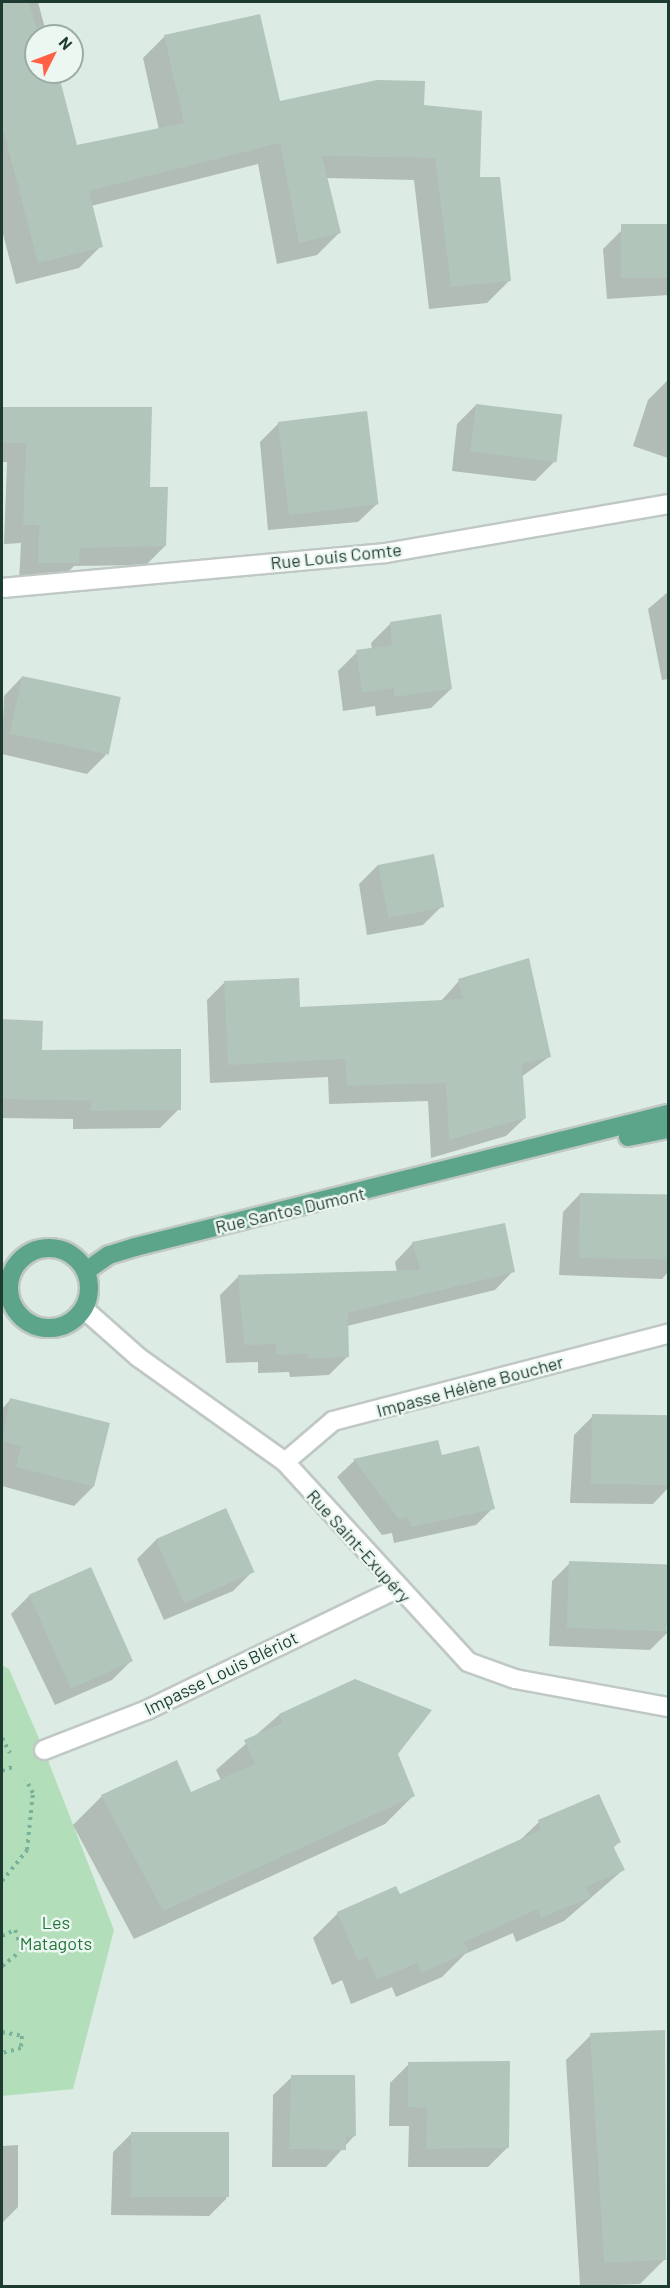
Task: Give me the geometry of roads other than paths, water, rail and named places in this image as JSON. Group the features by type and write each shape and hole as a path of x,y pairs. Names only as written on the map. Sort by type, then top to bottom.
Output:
{"main road":[{"path":"499,1160 669,1114"},
{"path":"499,1160 669,1129"},
{"name":"Rue Santos Dumont","path":"86,1271 109,1255 135,1247 499,1160"},
{"path":"2,1315 25,1321 63,1326 84,1309 86,1271 64,1250 49,1248 34,1250 7,1269 11,1298 25,1321"}],"street":[{"name":"Rue Louis Comte","path":"2,588 384,553 669,504"},
{"name":"Rue Saint-Exupéry","path":"84,1309 138,1357 285,1462 396,1588 468,1662 515,1679 669,1707"},
{"name":"Impasse Hélène Boucher","path":"285,1462 333,1421 669,1334"},
{"name":"Impasse Louis Blériot","path":"44,1750 147,1710 396,1588"}],"park label":[{"name":"Les Matagots","path":"56,1933"}]}
